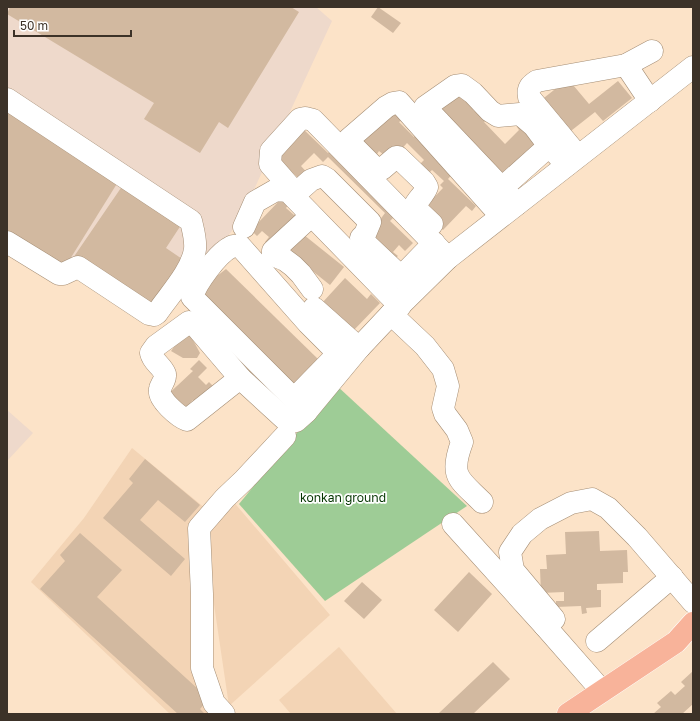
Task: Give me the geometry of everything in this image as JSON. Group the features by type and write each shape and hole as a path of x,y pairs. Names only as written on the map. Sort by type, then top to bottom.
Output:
{"main road":[{"path":"582,711 602,691 676,642 693,623"}],"street":[{"path":"573,161 529,97 528,92 530,86 537,81 626,66 652,51"},
{"path":"626,66 650,101"},
{"path":"300,406 395,310 408,283 447,250 509,210 693,67"},
{"path":"509,210 502,188 425,107 455,86 462,85 473,93 490,111 498,116 520,114 534,126 550,146 573,161"},
{"path":"7,99 191,221 195,234 195,248 191,264 157,313 154,315 149,314 78,267 63,274 59,274 7,242"},
{"path":"447,250 414,207 425,194 427,188 424,182 398,157 382,169 375,168 350,143 349,139 386,107 393,103 399,102 509,210"},
{"path":"408,283 363,241 361,238 365,234 370,222 326,179 322,176 315,178 297,190 291,188 270,164 271,151 300,119 305,118 313,120 447,250"},
{"path":"502,188 550,146"},
{"path":"244,227 255,202 276,190 288,191 395,310 426,346 443,369 448,386 443,408 445,414 457,430 462,442 457,455 456,466 459,479 482,502"},
{"path":"311,216 273,251 273,255 285,260 301,274 313,299 359,348"},
{"path":"240,378 188,420 181,418 160,397 159,390 165,378 165,373 152,358 151,353 156,346 189,322 194,324 240,378 288,422 296,422 300,406 336,355 335,350 308,323 240,246 232,246 225,250 199,282 192,297 300,406"},
{"path":"224,714 214,703 202,668 202,594 199,528 225,498 285,436"},
{"path":"602,691 555,625 513,570 510,552 522,534 540,519 571,503 592,499 608,508 637,537 693,602"},
{"path":"453,524 555,625"},
{"path":"597,641 672,578"}],"shaded area":[{"path":"7,7 316,7 332,21 239,222 156,327 81,276 58,286 7,255"},
{"path":"7,410 33,433 7,461"},
{"path":"132,448 206,509 214,714 170,714 31,582 84,518"},
{"path":"232,500 330,615 229,706 203,530"},
{"path":"339,647 397,714 291,714 279,700"}],"green space":[{"name":"konkan ground","path":"336,385 467,506 325,601 239,504"}],"building":[{"path":"10,7 291,7 299,12 228,128 219,122 200,153 144,119 154,103 7,14"},
{"path":"378,7 401,23 393,33 371,17"},
{"path":"568,79 589,104 618,81 632,98 603,121 595,112 567,134 540,101"},
{"path":"461,89 477,107 473,110 477,113 479,111 487,120 484,122 505,144 519,130 517,127 524,120 543,143 498,177 439,109"},
{"path":"389,107 402,120 399,122 414,137 419,132 457,169 448,179 476,206 472,211 466,206 443,230 422,210 443,188 440,185 444,181 432,170 428,174 419,165 424,160 407,143 385,167 384,155 379,151 377,154 358,136"},
{"path":"7,112 118,182 62,272 7,237"},
{"path":"301,127 328,153 334,149 398,213 390,221 413,243 405,251 399,245 393,252 398,256 393,260 370,233 385,213 328,157 323,162 314,153 301,166 310,176 303,183 274,154"},
{"path":"125,182 183,222 166,248 188,263 154,313 73,258"},
{"path":"282,198 289,204 286,208 294,215 297,212 301,216 271,247 265,242 269,237 262,231 257,236 251,230"},
{"path":"299,231 344,267 330,285 285,249"},
{"path":"226,269 320,361 297,390 199,290"},
{"path":"345,278 367,299 371,294 380,303 352,332 322,303"},
{"path":"187,329 200,353 197,358 183,358 171,351"},
{"path":"199,360 207,368 198,377 206,385 209,382 215,388 195,402 193,400 178,415 163,399 193,371 190,369"},
{"path":"145,459 200,505 185,522 158,500 140,520 185,559 171,576 103,518 133,483 129,479"},
{"path":"599,531 600,551 627,550 628,572 623,572 623,583 597,584 597,590 601,590 601,607 586,608 587,613 582,614 581,606 556,607 556,601 564,601 564,592 541,593 540,569 547,569 546,555 566,554 565,532"},
{"path":"80,533 122,570 97,597 209,699 200,709 205,714 178,714 40,589 65,561 60,555"},
{"path":"469,572 492,594 458,632 434,610"},
{"path":"362,582 382,600 364,619 344,601"},
{"path":"493,662 510,679 473,714 439,713"},
{"path":"693,671 693,704 682,714 653,714 661,707 657,703 671,691 675,695 685,686 681,682"}]}
